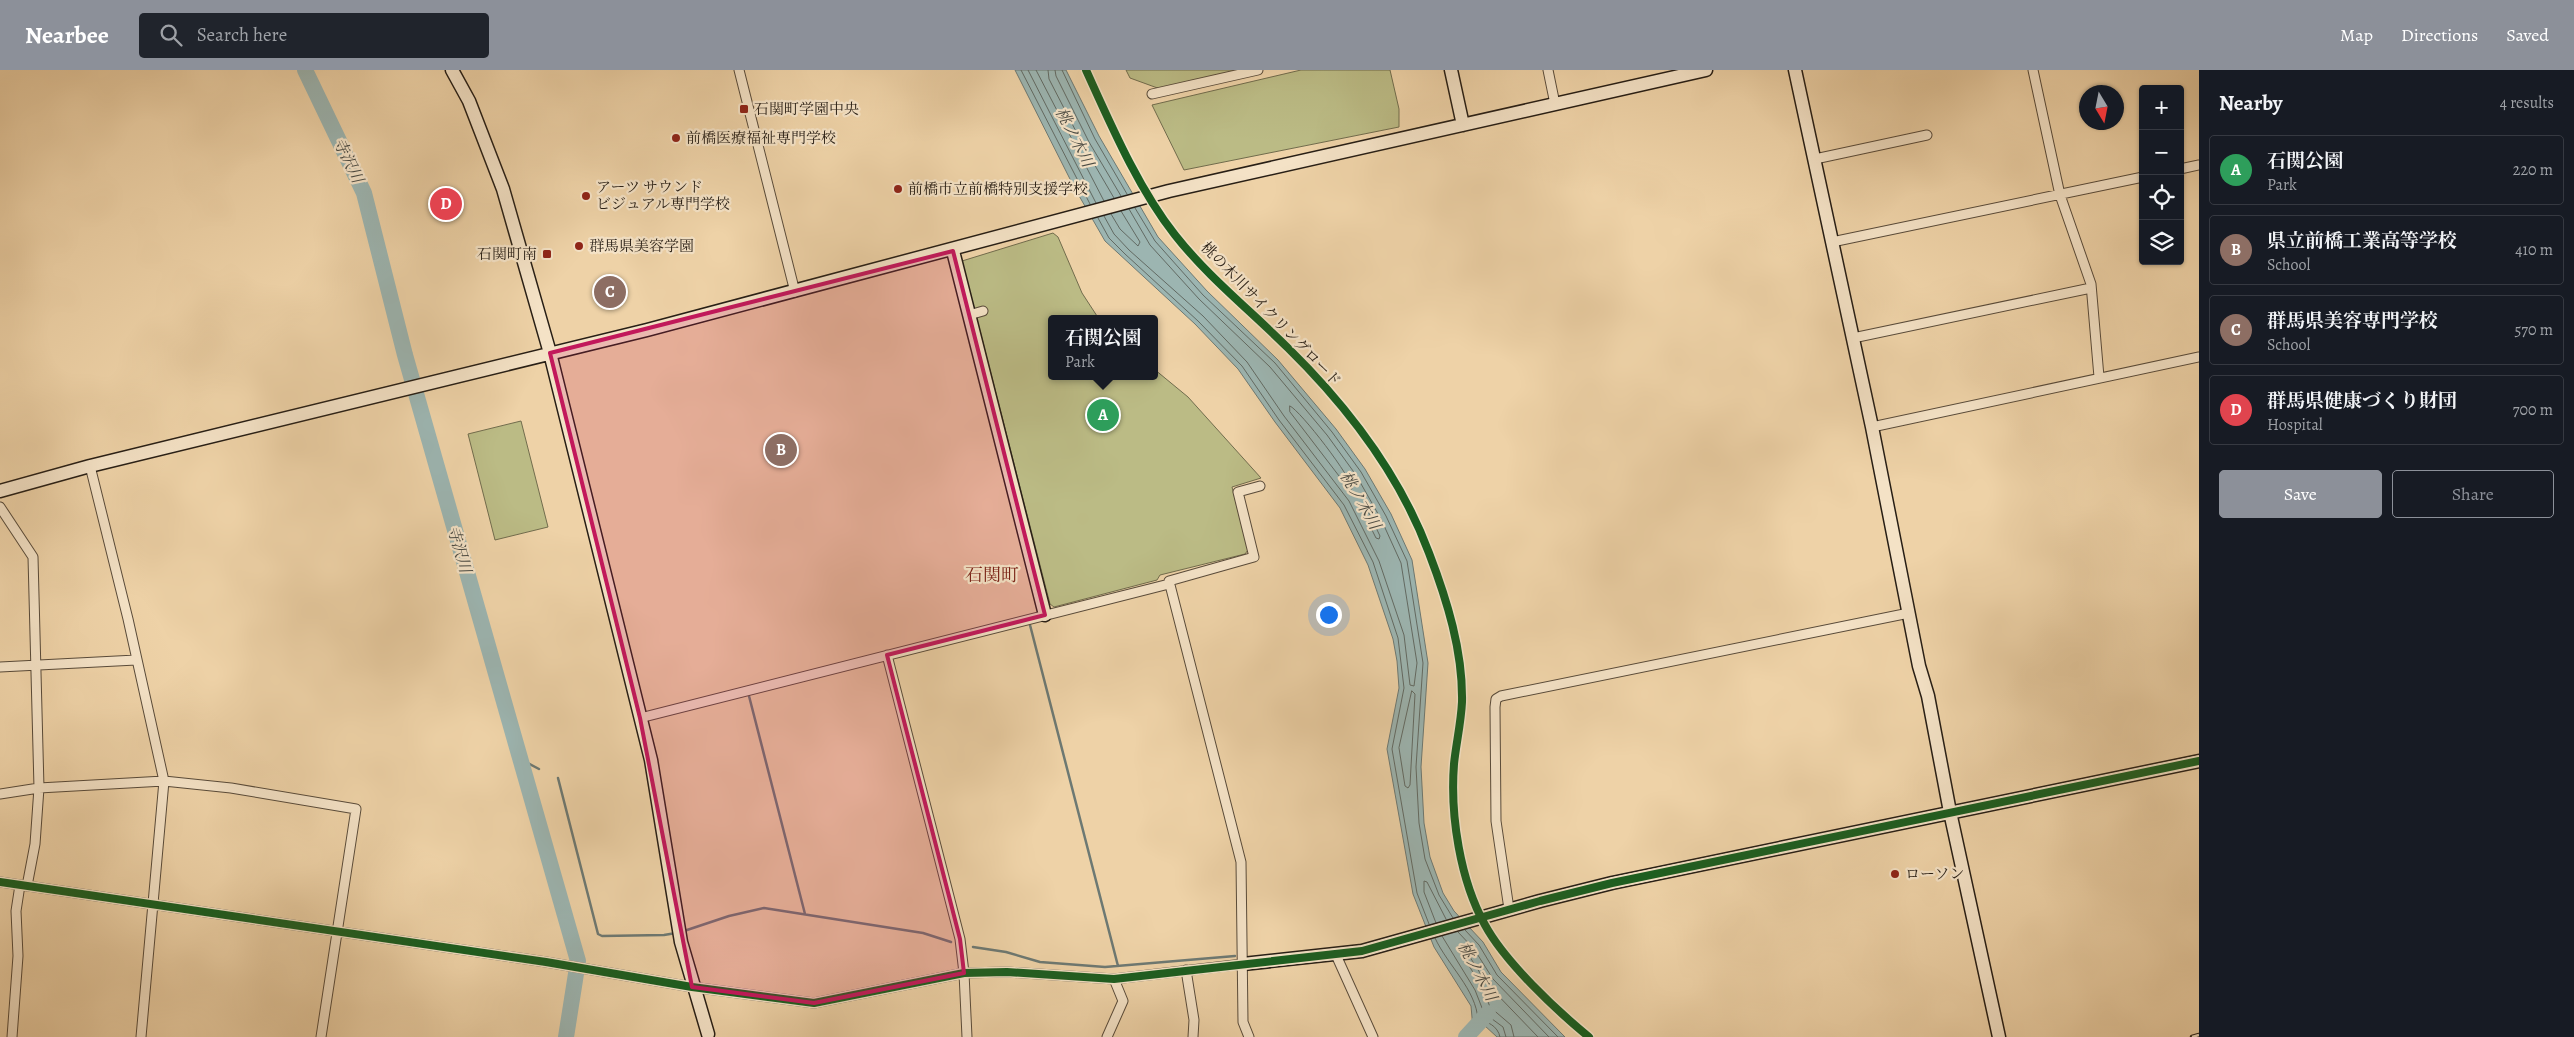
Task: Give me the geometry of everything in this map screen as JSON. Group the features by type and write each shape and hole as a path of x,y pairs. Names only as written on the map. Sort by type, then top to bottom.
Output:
{"street":[{"path":"452,70 469,101 503,189 550,353 651,760 681,942 692,987 708,1036"},
{"path":"739,70 795,292"},
{"path":"1152,94 1258,70"},
{"path":"1451,70 1463,125"},
{"path":"1548,70 1555,104"},
{"path":"0,491 90,466 795,292 1159,194 1706,70"},
{"path":"1795,70 1872,427 1919,666 1928,696 1950,812 1999,1037"},
{"path":"2033,70 2060,195 2091,288 2099,377"},
{"path":"1815,159 1927,135"},
{"path":"2184,168 2199,165"},
{"path":"1832,242 2139,178"},
{"path":"952,251 1045,615"},
{"path":"1853,338 2091,288"},
{"path":"969,315 983,311"},
{"path":"1872,427 2099,377 2199,358"},
{"path":"90,466 164,781 141,1037"},
{"path":"1249,1037 1243,1022 1241,862 1169,584 1170,579 1254,557 1238,492 1260,486"},
{"path":"0,507 33,557 39,788 35,844 16,910 18,956 12,1037"},
{"path":"640,718 1169,584"},
{"path":"1504,911 1496,821 1496,699 1501,696 1909,613"},
{"path":"888,655 960,939 964,973 967,1037"},
{"path":"0,667 136,660"},
{"path":"0,882 551,963 692,987 814,1003 964,973 1006,972 1114,979 1336,955 1399,942 1504,911 1612,883 2199,761"},
{"path":"0,794 39,788 164,781 231,788 356,809 321,1037"},
{"path":"1336,955 1373,1037"},
{"path":"1186,970 1194,1020 1193,1037"},
{"path":"1107,1037 1123,1001 1114,979"}],"highlighted area":[{"path":"953,251 1045,615 887,655 960,939 964,973 814,1003 692,987 640,718 550,353"}],"green space":[{"path":"1126,70 1249,70 1163,90 1130,78"},
{"path":"1301,70 1390,70 1399,109 1399,127 1184,170 1152,105"},
{"path":"1053,233 1058,237 1082,293 1096,315 1048,315 1048,380 1158,380 1158,372 1188,397 1261,478 1232,487 1248,550 1245,554 1160,575 1157,580 1054,607 1050,604 962,261"},
{"path":"521,421 548,527 495,540 468,434"}],"water":[{"name":"桃ノ木川","path":"1015,70 1066,70 1099,136 1158,237 1207,291 1278,360 1336,429 1365,469 1391,514 1412,560 1428,663 1421,767 1424,823 1430,857 1443,893 1454,911 1483,942 1501,972 1565,1037 1497,1037 1484,1025 1473,1029 1471,1006 1434,947 1413,894 1387,749 1399,688 1397,661 1393,639 1368,565 1340,508 1275,422 1238,369 1195,324 1105,241 1074,187"}],"waterway":[{"name":"寺沢川","path":"305,70 364,193 405,355 578,961 566,1037"},
{"path":"1030,625 1118,966"},
{"path":"749,696 805,914"},
{"path":"520,759 539,769"},
{"path":"558,778 598,934 602,936 664,935 676,933"},
{"path":"684,931 729,916 764,908 923,933 951,942"},
{"path":"973,947 1006,952 1040,962 1105,967 1235,956"},
{"path":"1466,1037 1488,1013"}],"railway":[{"path":"2192,1037 2199,1035"}],"cycle path":[{"name":"桃の木川サイクリングロード","path":"1086,70 1137,177 1175,235 1201,265 1288,348 1331,394 1370,443 1403,496 1417,524 1436,571 1448,607 1457,645 1462,683 1462,702 1454,764 1455,825 1463,868 1469,888 1485,925 1505,954 1532,985 1589,1037"},
{"path":"0,882 546,962 692,987 814,1003 964,973 1007,972 1114,979 1362,951 1540,901 1612,883 2199,761"}],"place":[{"name":"石関町学園中央","path":"744,109"},
{"name":"前橋医療福祉専門学校","path":"676,138"},
{"name":"前橋市立前橋特別支援学校","path":"898,189"},
{"name":"アーツ サウンド ビジュアル専門学校","path":"586,196"},
{"name":"群馬県健康づくり財団","path":"446,204"},
{"name":"群馬県美容学園","path":"579,246"},
{"name":"石関町南","path":"547,254"},
{"name":"群馬県美容専門学校","path":"610,292"},
{"name":"石関公園","path":"1103,415"},
{"name":"県立前橋工業高等学校","path":"781,450"},
{"name":"ローソン","path":"1895,874"}],"district":[{"name":"石関町","path":"992,575"}]}
